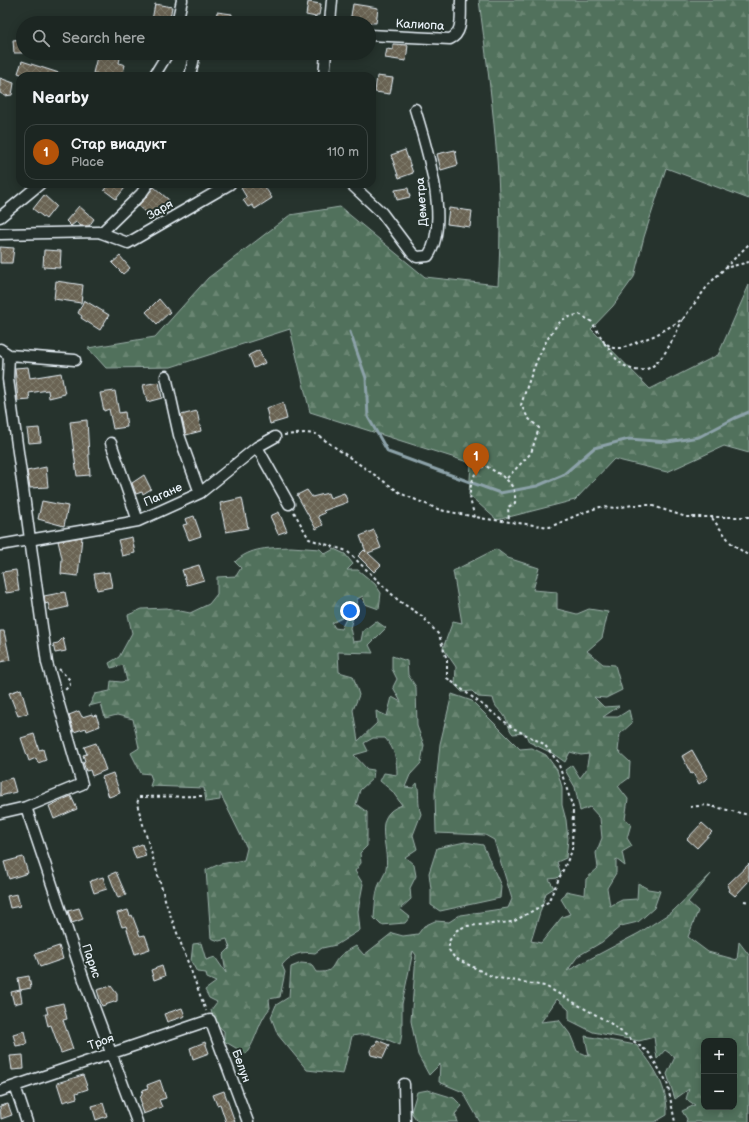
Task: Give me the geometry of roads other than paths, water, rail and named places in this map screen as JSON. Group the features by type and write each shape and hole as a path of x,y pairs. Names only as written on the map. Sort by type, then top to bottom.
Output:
{"street":[{"path":"181,16 182,0"},
{"path":"331,16 332,0"},
{"name":"Калиопа","path":"376,35 450,39 455,37 459,32 461,0"},
{"path":"156,72 164,60"},
{"path":"191,72 193,60"},
{"path":"324,72 325,60"},
{"name":"Деметра","path":"355,188 382,213 412,253 417,257 428,256 431,251 438,226 432,165 415,109"},
{"path":"0,217 35,188"},
{"name":"Заря","path":"101,233 141,194 145,188"},
{"name":"Заря","path":"0,234 101,233 128,243 223,188"},
{"path":"0,350 10,355 75,360"},
{"path":"0,813 26,806 82,784 47,663 8,379 10,355"},
{"path":"166,376 179,435 200,493"},
{"name":"Пагане","path":"0,544 138,521 200,493 257,447 275,437"},
{"path":"111,443 138,521"},
{"path":"257,447 289,504"},
{"name":"Парис","path":"26,806 85,984 112,1052 137,1122"},
{"name":"Троя","path":"0,1091 210,1020"},
{"name":"Белун","path":"210,1020 248,1122"},
{"path":"404,1084 405,1122"},
{"path":"15,1086 27,1122"}],"waterway":[{"path":"350,332 366,378 368,417 388,452 500,493 537,486 563,475 594,448 629,439 668,442 699,437 749,412"}],"place":[{"name":"Стар виадукт","path":"476,476"}]}
